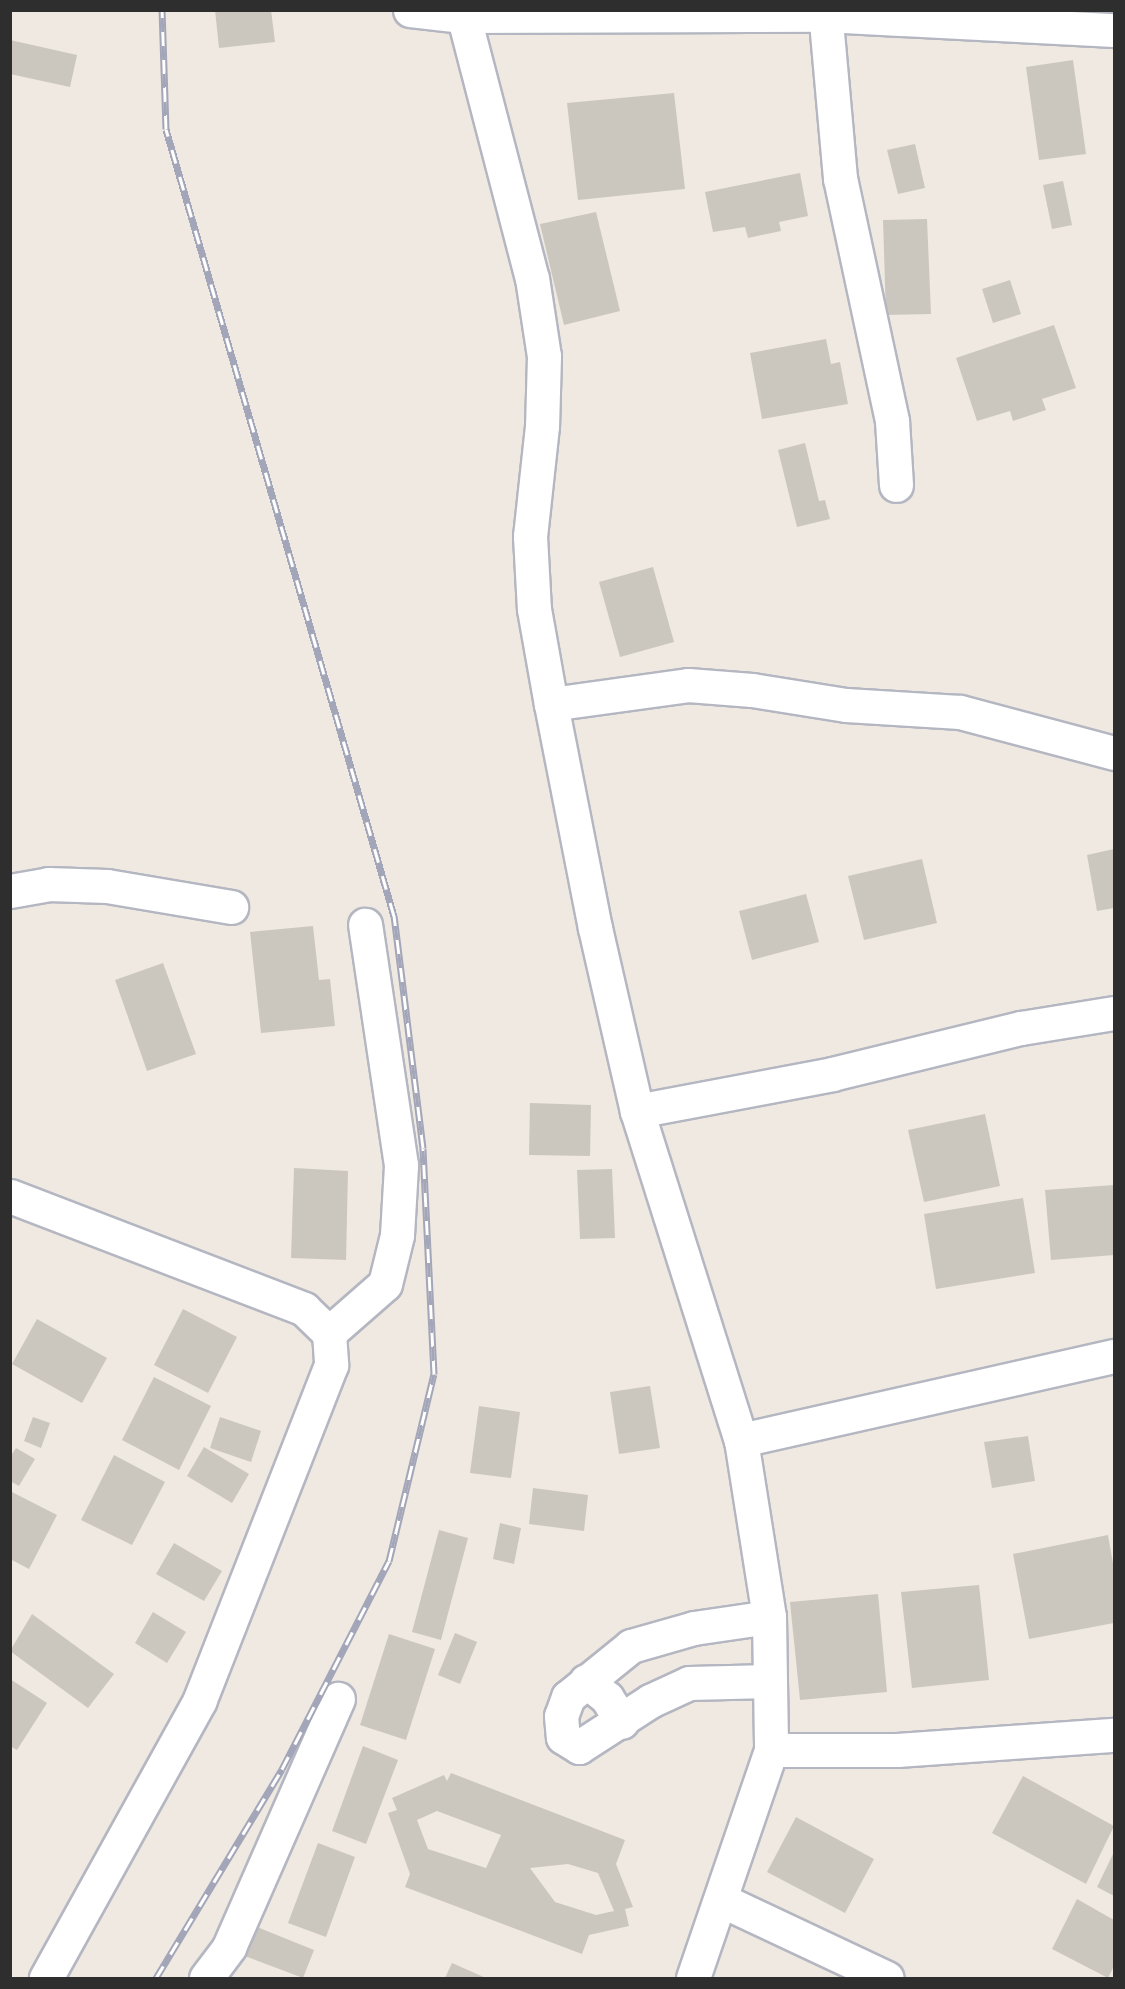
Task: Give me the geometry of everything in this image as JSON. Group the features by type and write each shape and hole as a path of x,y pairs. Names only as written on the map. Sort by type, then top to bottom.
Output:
{"street":[{"path":"410,10 463,13 825,13 1114,30"},
{"path":"463,13 532,278 544,356 542,426 530,536 534,609 551,704 595,928 638,1111 741,1440 769,1617 771,1750 693,1978"},
{"path":"825,13 840,178 892,421 896,485"},
{"path":"551,704 688,685 752,690 846,705 960,712 1114,753"},
{"path":"10,891 48,884 106,886 231,907"},
{"path":"329,1334 384,1284 398,1235 401,1165 365,925"},
{"path":"638,1111 832,1074 1021,1028 1114,1013"},
{"path":"10,1196 304,1309 329,1334 331,1365 200,1700 46,1978"},
{"path":"741,1440 1114,1356"},
{"path":"769,1617 694,1628 632,1646 568,1697 561,1716 563,1737 579,1746 622,1722 650,1701 689,1683 770,1682"},
{"path":"586,1681 607,1698 622,1722"},
{"path":"206,1978 229,1947 338,1699"},
{"path":"771,1750 897,1750 1114,1735"},
{"path":"721,1900 875,1976"}],"building":[{"path":"215,10 271,10 275,42 219,48"},
{"path":"10,40 77,55 70,87 10,74"},
{"path":"1073,60 1086,154 1039,160 1026,67"},
{"path":"674,93 685,189 578,200 567,103"},
{"path":"915,144 925,188 898,194 887,150"},
{"path":"800,173 808,216 779,222 781,231 748,238 745,227 713,232 705,192"},
{"path":"1063,181 1072,225 1052,229 1043,185"},
{"path":"596,212 620,311 564,325 540,224"},
{"path":"927,219 931,314 886,315 883,220"},
{"path":"1010,280 1021,314 993,323 982,289"},
{"path":"1054,325 1076,388 1042,399 1046,410 1013,421 1010,411 977,421 956,358"},
{"path":"826,339 831,364 840,362 848,404 762,419 750,353"},
{"path":"805,443 819,501 825,500 830,519 797,527 778,450"},
{"path":"653,567 674,642 620,657 599,582"},
{"path":"1114,849 1114,908 1097,911 1087,855"},
{"path":"922,859 937,923 864,940 848,876"},
{"path":"806,894 819,942 752,960 739,911"},
{"path":"313,926 319,980 330,979 335,1026 261,1033 250,932"},
{"path":"163,963 196,1054 147,1071 115,980"},
{"path":"530,1103 591,1105 590,1156 529,1155"},
{"path":"985,1114 1000,1186 924,1202 908,1130"},
{"path":"294,1168 348,1171 346,1260 291,1258"},
{"path":"612,1169 615,1238 580,1239 577,1170"},
{"path":"1114,1185 1114,1255 1051,1260 1045,1190"},
{"path":"1023,1198 1035,1273 936,1289 924,1214"},
{"path":"183,1309 237,1337 208,1393 154,1365"},
{"path":"37,1319 107,1358 82,1403 12,1364"},
{"path":"154,1377 211,1406 179,1470 122,1440"},
{"path":"650,1386 660,1448 619,1454 610,1392"},
{"path":"479,1406 520,1412 511,1478 470,1473"},
{"path":"33,1417 50,1423 41,1448 24,1441"},
{"path":"220,1417 261,1431 251,1462 210,1448"},
{"path":"1028,1436 1035,1481 992,1488 984,1442"},
{"path":"204,1447 249,1474 232,1503 187,1476"},
{"path":"16,1448 35,1459 19,1486 10,1481 10,1457"},
{"path":"114,1455 165,1482 132,1545 81,1520"},
{"path":"533,1488 588,1495 584,1531 529,1524"},
{"path":"10,1491 57,1515 29,1569 10,1559"},
{"path":"500,1523 521,1528 514,1564 493,1559"},
{"path":"439,1530 468,1538 441,1640 412,1632"},
{"path":"1108,1535 1114,1569 1114,1623 1029,1639 1013,1554"},
{"path":"174,1543 222,1571 204,1601 156,1574"},
{"path":"979,1585 989,1680 912,1688 901,1592"},
{"path":"878,1594 887,1692 800,1700 790,1602"},
{"path":"153,1612 186,1632 167,1663 135,1643"},
{"path":"32,1614 114,1674 88,1708 10,1651"},
{"path":"455,1633 477,1642 460,1684 438,1675"},
{"path":"389,1634 435,1649 406,1740 360,1725"},
{"path":"10,1679 47,1703 17,1750 10,1746"},
{"path":"363,1746 398,1760 366,1844 332,1831"},
{"path":"451,1773 625,1840 616,1864 633,1907 625,1909 629,1926 589,1935 582,1954 405,1887 410,1874 388,1813 397,1810 392,1798 444,1775 447,1781","holes":["437,1811 501,1835 486,1868 428,1849 417,1820","568,1864 598,1873 614,1911 596,1915 555,1902 530,1868"]},
{"path":"1023,1776 1114,1826 1086,1884 992,1833"},
{"path":"796,1817 874,1859 845,1913 767,1872"},
{"path":"318,1843 355,1857 326,1937 288,1923"},
{"path":"1114,1852 1114,1896 1097,1887"},
{"path":"1077,1899 1114,1920 1114,1966 1108,1978 1052,1949"},
{"path":"257,1927 314,1950 303,1978 245,1956"},
{"path":"452,1963 486,1978 445,1978"}],"railway":[{"path":"156,1978 282,1769 389,1561 434,1374 423,1148 394,916 166,129 162,10"}]}
